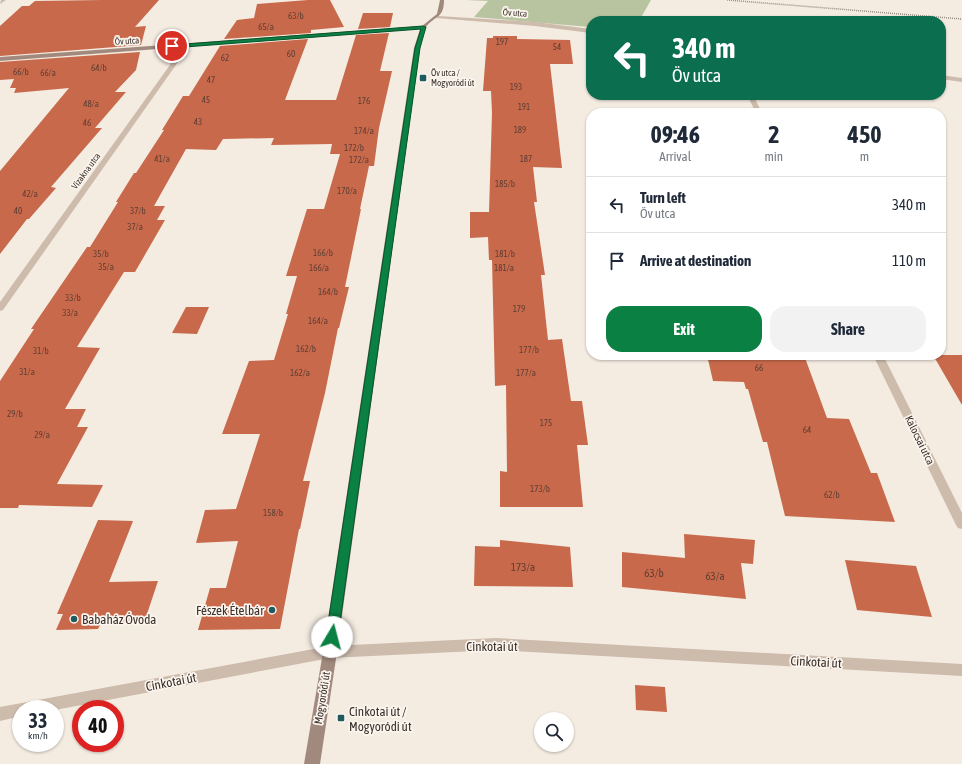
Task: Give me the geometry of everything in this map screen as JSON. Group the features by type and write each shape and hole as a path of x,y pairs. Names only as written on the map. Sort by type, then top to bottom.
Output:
{"street":[{"path":"0,3 4,0"},
{"path":"423,27 438,16 442,5 442,0"},
{"name":"Öv utca","path":"438,16 535,24 586,30"},
{"name":"Öv utca","path":"0,60 423,27"},
{"name":"Mogyoródi út","path":"312,764 330,652 417,48 423,27"},
{"name":"Vízakna utca","path":"0,308 187,45"},
{"path":"946,78 962,80"},
{"name":"Kalocsai utca","path":"880,360 962,525"},
{"name":"Cinkotai út","path":"64,702 330,652 496,644 962,670"},
{"path":"0,714 12,712"}],"green space":[{"path":"465,0 651,0 642,16 586,16 586,27 474,17 488,1"}],"building":[{"path":"159,0 135,27 146,26 141,45 0,56 0,26 22,6 29,6 35,1"},
{"path":"308,0 330,0 344,27 311,30 311,33 224,39 237,20 254,18 257,4"},
{"path":"363,13 393,13 390,27 358,29"},
{"path":"389,33 380,71 392,71 379,128 374,166 369,166 360,209 345,287 349,287 338,328 325,393 303,481 310,481 299,529 280,629 198,630 210,588 226,588 238,541 196,543 205,510 236,509 260,434 222,434 249,361 274,360 288,314 286,314 297,276 286,276 307,209 324,209 340,154 330,154 332,144 271,145 274,138 223,139 216,150 186,149 154,206 165,206 157,220 165,220 135,272 124,272 77,347 100,348 65,409 86,409 77,427 88,427 57,484 103,485 92,507 19,505 18,508 0,508 0,381 34,329 31,329 87,247 90,247 134,173 136,173 164,130 162,130 183,96 189,96 220,46 308,39 285,100 336,100 356,35"},
{"path":"493,36 517,36 517,39 570,40 573,64 550,64 562,168 533,167 537,202 534,202 545,275 541,275 548,340 562,339 571,401 582,401 588,445 577,445 583,507 500,507 500,471 507,472 506,385 495,386 492,260 489,260 488,237 470,238 470,212 489,212 492,113 491,91 483,91 487,38 493,38"},
{"path":"140,52 136,70 115,92 126,92 95,128 102,128 51,187 56,188 29,219 27,219 0,254 0,171 69,88 14,93 16,88 10,88 14,79 0,80 0,62"},
{"path":"186,307 209,307 197,334 172,333"},
{"path":"946,355 962,355 962,405 936,360 946,360"},
{"path":"708,360 806,360 827,418 849,419 871,473 877,473 895,522 785,516 767,442 763,442 748,389 746,389 744,382 713,381"},
{"path":"98,520 133,521 109,582 158,581 144,623 101,623 98,629 56,630 63,614 57,614"},
{"path":"684,534 755,540 753,564 741,563 746,599 622,587 622,552 685,558"},
{"path":"500,540 570,547 573,587 474,586 475,546 500,547"},
{"path":"845,560 916,566 932,617 857,610"},
{"path":"635,685 665,687 667,712 636,710"}],"railway":[{"path":"727,0 925,16"},
{"path":"946,18 962,19"}],"place":[{"name":"Öv utca / Mogyoródi út","path":"423,78"},
{"name":"Fészek Ételbár","path":"272,610"},
{"name":"Babaház Óvoda","path":"74,619"},
{"name":"Cinkotai út / Mogyoródi út","path":"341,718"}],"route":[{"path":"172,46 423,27 417,48 332,637"}]}
